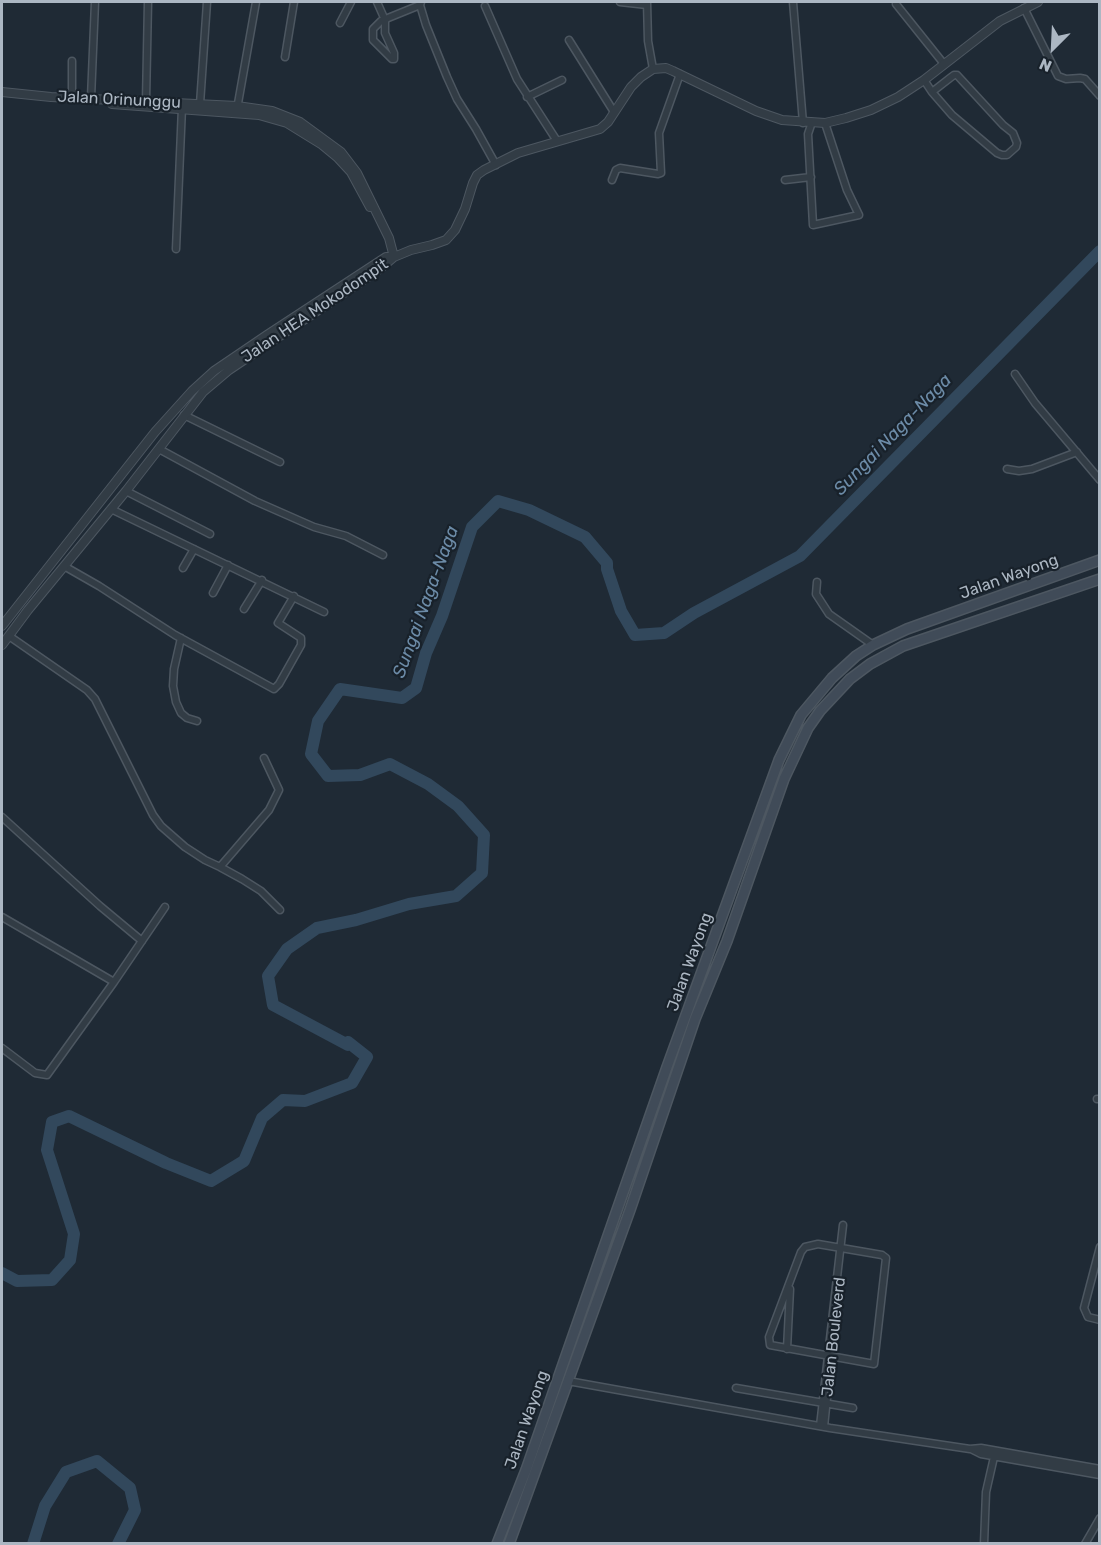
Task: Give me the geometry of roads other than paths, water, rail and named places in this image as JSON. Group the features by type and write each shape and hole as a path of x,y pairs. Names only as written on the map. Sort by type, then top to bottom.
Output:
{"main road":[{"name":"Jalan Wayong","path":"497,1544 526,1470 667,1067 779,760 801,715 832,678 856,656 873,645 907,629 1100,560"},
{"name":"Jalan Wayong","path":"509,1544 630,1210 695,1019 727,941 784,779 808,728 820,711 850,679 870,664 903,646 1100,579"}],"street":[{"path":"91,98 95,2"},
{"path":"146,101 148,2"},
{"path":"200,104 207,2"},
{"path":"236,110 256,2"},
{"path":"285,57 294,2"},
{"path":"340,23 351,2"},
{"path":"376,2 385,20 385,33 394,53 394,59 392,59 373,40 373,29 385,20 420,3 452,88 495,165"},
{"path":"620,2 647,3 648,41 653,69"},
{"path":"793,2 803,123"},
{"path":"393,257 441,243 451,236 465,209 477,175 518,153 600,129 608,122 631,87 653,69 666,68 769,117 803,123 825,123 871,110 898,96 924,80 1000,21 1038,2"},
{"path":"896,4 944,64"},
{"path":"485,6 517,79 557,141"},
{"path":"1024,8 1058,76 1066,80 1085,79 1100,96"},
{"path":"569,40 614,112"},
{"path":"72,61 72,98"},
{"path":"612,180 616,170 620,168 661,173 658,133 680,74"},
{"path":"924,80 932,92 957,120 997,153 1007,155 1017,147 1013,133 957,75 932,92"},
{"path":"527,97 562,80"},
{"name":"Jalan Orinunggu","path":"2,94 236,110"},
{"name":"Jalan Orinunggu","path":"61,99 146,101 182,106 200,104 259,115 287,123 321,144 351,172 393,257"},
{"path":"176,249 182,106"},
{"path":"812,122 808,134 813,225 859,215 847,190 825,123"},
{"path":"785,180 811,177"},
{"name":"Jalan HEA Mokodompit","path":"2,626 155,432 192,390 267,335 386,257 393,257"},
{"name":"Jalan HEA Mokodompit","path":"2,645 203,392 229,370 381,268 393,257"},
{"path":"1016,374 1035,403 1100,480"},
{"path":"184,415 280,462"},
{"path":"159,449 255,501 314,527 346,536 383,555"},
{"path":"1007,469 1019,471 1032,469 1077,452"},
{"path":"126,491 210,534"},
{"path":"111,509 262,580 324,612"},
{"path":"63,548 72,556"},
{"path":"183,568 194,549"},
{"path":"213,593 228,565"},
{"path":"64,566 181,638 274,689 301,645 301,638 278,623 294,596"},
{"path":"244,609 262,580"},
{"path":"817,582 816,594 829,614 873,645"},
{"path":"19,604 28,610"},
{"path":"9,636 87,690 94,699 153,815 161,826 185,847 261,891 280,910"},
{"path":"181,638 174,669 174,694 181,713 197,721"},
{"path":"220,867 264,817 277,795 277,784 264,758"},
{"path":"2,817 142,941"},
{"path":"2,1048 35,1073 47,1075 165,907"},
{"path":"2,917 114,982"},
{"name":"Jalan Bouleverd","path":"822,1426 843,1225"},
{"path":"818,1244 842,1247 882,1255 886,1258 875,1362 872,1364 770,1345 769,1340 801,1252 805,1247 818,1244"},
{"path":"1100,1246 1084,1308 1088,1317 1100,1320"},
{"path":"1091,1280 1100,1281"},
{"path":"787,1349 791,1284"},
{"path":"568,1381 822,1426 970,1449 981,1448 1100,1469"},
{"path":"736,1388 853,1408"},
{"path":"970,1449 994,1457 1100,1475"},
{"path":"984,1544 986,1492 994,1457"},
{"path":"1085,1544 1100,1518"}],"waterway":[{"name":"Sungai Naga-Naga","path":"2,1273 17,1281 52,1280 70,1260 74,1234 47,1150 52,1122 69,1116 166,1163 211,1181 244,1161 262,1118 283,1100 305,1101 352,1083 367,1057 348,1042 348,1045 273,1005 268,976 287,949 317,928 356,920 409,904 456,896 482,873 484,835 458,806 428,784 390,764 360,775 328,776 311,754 318,721 340,689 402,698 416,688 426,653 442,616 472,527 498,501 529,510 585,537 607,563 621,611 635,635 664,633 694,613 800,556 1100,251"},
{"name":"Sungai Naga-Naga","path":"33,1544 45,1506 66,1472 97,1461 130,1488 135,1510 118,1544"}]}
